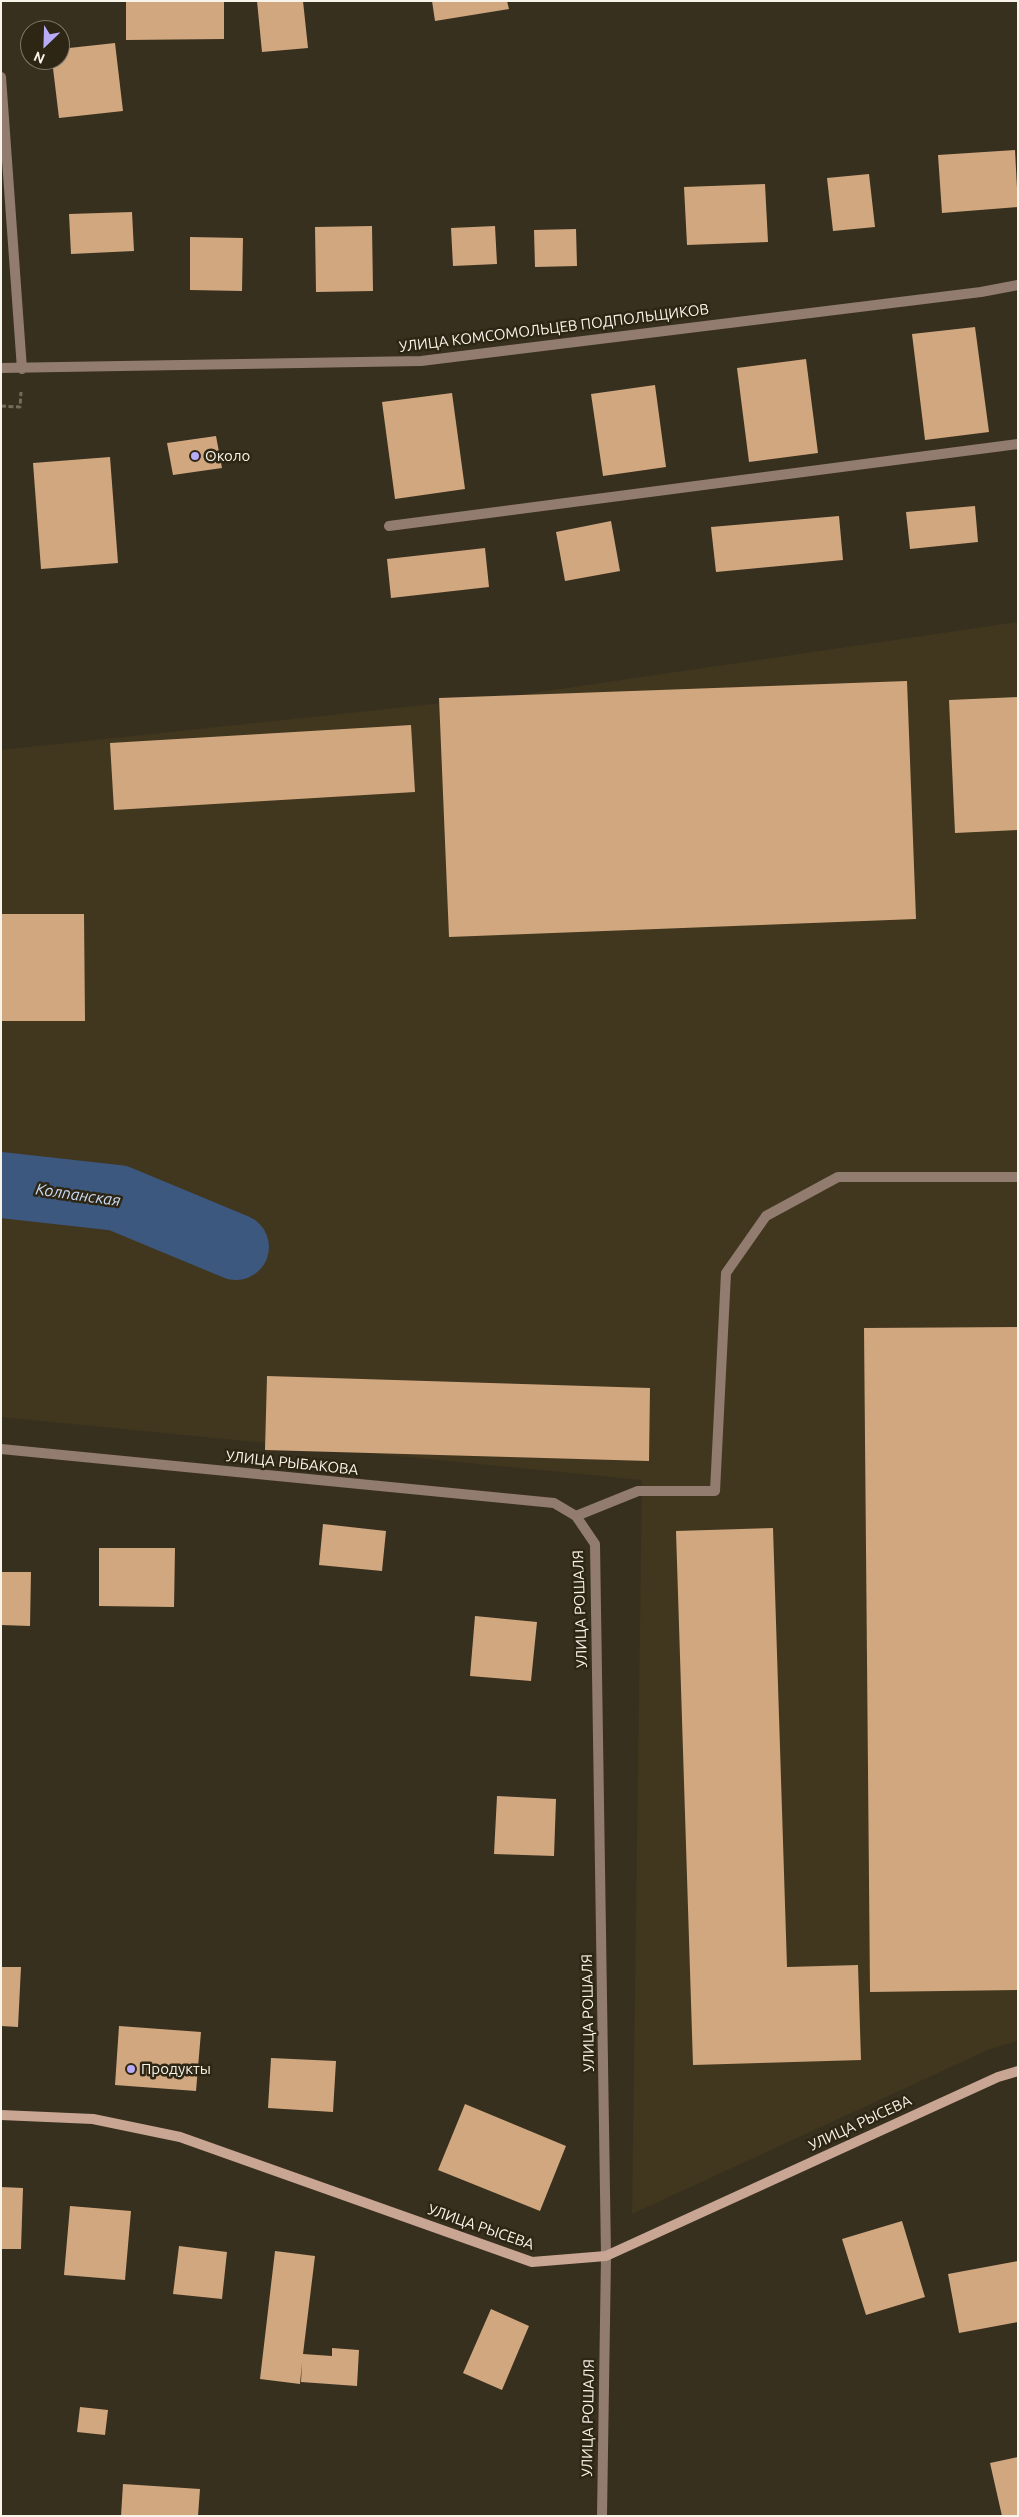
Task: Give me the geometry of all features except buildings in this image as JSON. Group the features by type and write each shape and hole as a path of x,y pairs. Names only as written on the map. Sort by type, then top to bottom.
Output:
{"main road":[{"name":"УЛИЦА РЫСЕВА","path":"1,2115 93,2119 180,2137 532,2262 606,2256 989,2081 1018,2071"}],"street":[{"path":"1,77 22,369"},
{"name":"УЛИЦА КОМСОМОЛЬЦЕВ ПОДПОЛЬЩИКОВ","path":"1,368 421,361 982,292 1018,285"},
{"path":"390,526 1018,444"},
{"path":"576,1516 638,1491 715,1491 726,1273 766,1216 838,1177 1018,1177"},
{"name":"УЛИЦА РЫБАКОВА","path":"1,1449 554,1504 576,1516"},
{"name":"УЛИЦА РОШАЛЯ","path":"576,1516 595,1544 606,2256 602,2516"}],"shaded area":[{"path":"1018,622 1018,2041 990,2049 632,2214 642,1480 1,1417 1,750 519,695"}],"waterway":[{"name":"Колпанская","path":"1,1185 118,1198 236,1247"}],"place":[{"name":"Около","path":"195,456"},
{"name":"Продукты","path":"131,2069"}]}
